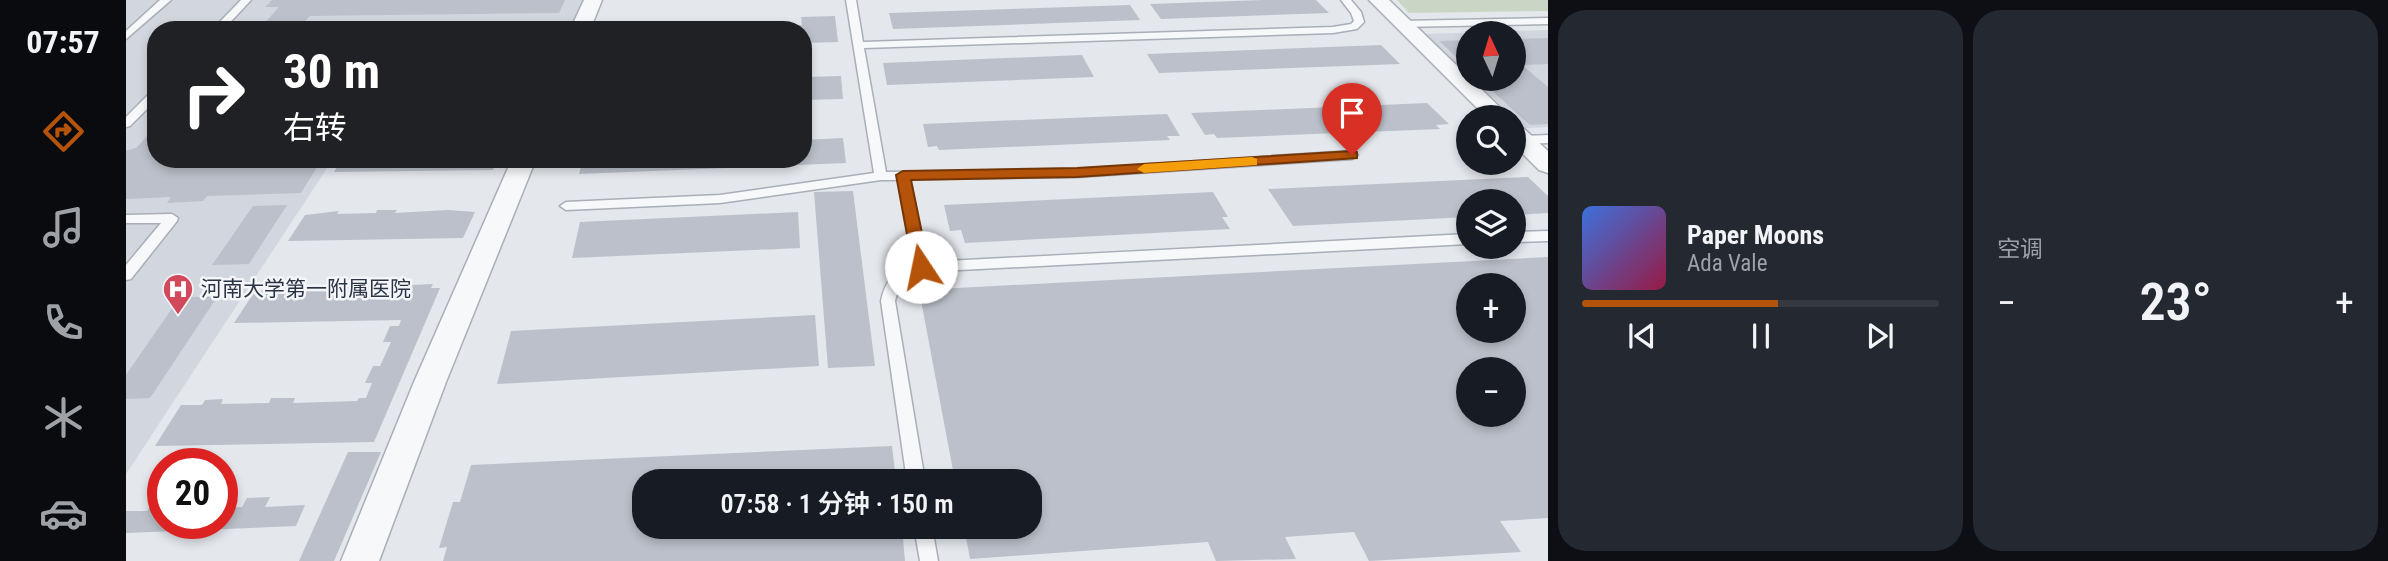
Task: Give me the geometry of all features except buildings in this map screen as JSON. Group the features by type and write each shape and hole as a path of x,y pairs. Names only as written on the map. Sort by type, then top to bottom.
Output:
{"street":[{"path":"584,21 593,0"},
{"path":"1378,0 1486,105"},
{"path":"1526,144 1548,165"},
{"path":"360,561 430,382 520,168"}],"lane":[{"path":"126,36 166,0"},
{"path":"226,21 246,0"},
{"path":"851,0 881,176"},
{"path":"857,46 1333,30 1354,27 1359,22 1356,12 1346,0"},
{"path":"1401,24 1548,21"},
{"path":"127,123 147,102"},
{"path":"1526,137 1548,139"},
{"path":"566,206 720,199 881,176 1077,173 1352,155"},
{"path":"903,175 921,267"},
{"path":"126,219 172,218 126,275"},
{"path":"1526,237 1548,236"},
{"path":"914,469 888,301 891,285 901,273 921,267 1456,241"},
{"path":"925,539 929,561"}],"shaded area":[{"name":"河南大学第一附属医院","path":"126,0 585,0 575,21 147,21 147,168 327,168 126,474"},
{"path":"1548,30 1548,127 1526,128 1526,105 1501,105 1485,91 1526,91 1526,31"},
{"path":"1456,33 1456,64 1424,34"}],"green space":[{"path":"1397,0 1548,0 1548,11 1409,13"}],"slow traffic":[{"path":"1144,169 1252,162"}],"place":[{"name":"河南大学第一附属医院","path":"178,316"}],"route":[{"path":"921,267 903,175 1077,173 1352,155"}]}
